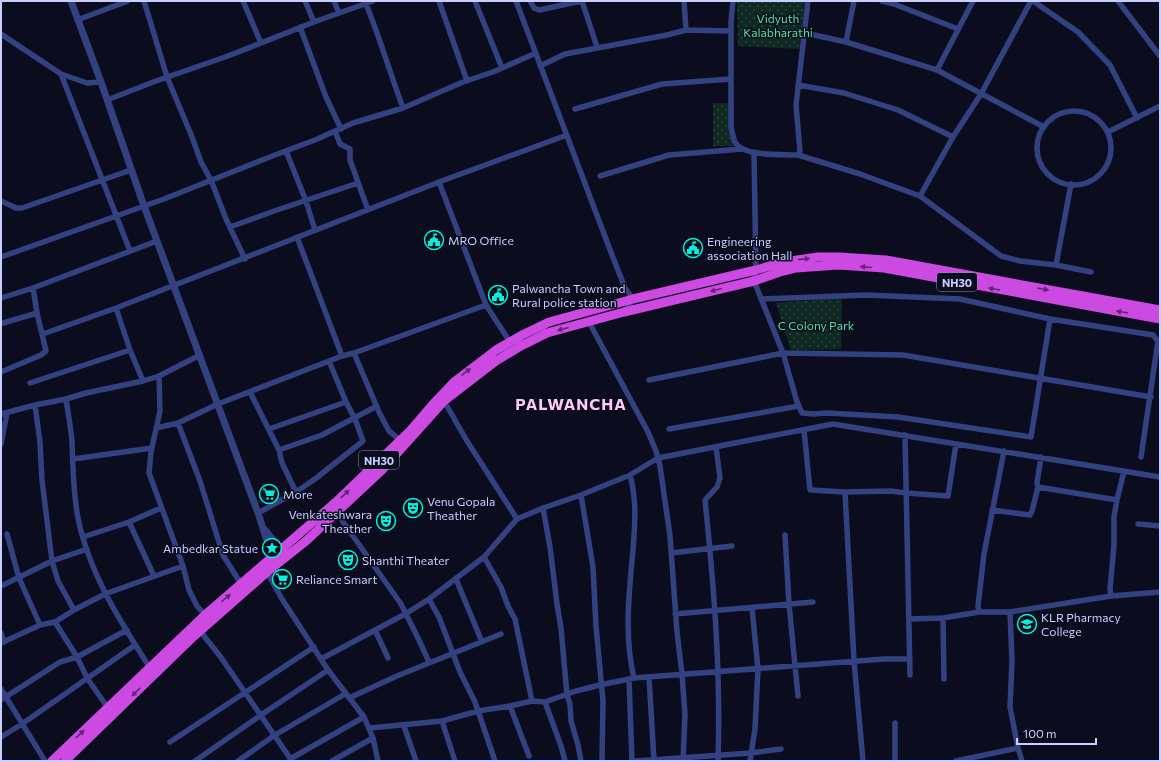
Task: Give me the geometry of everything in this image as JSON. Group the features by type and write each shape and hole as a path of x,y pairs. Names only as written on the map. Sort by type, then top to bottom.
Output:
{"highway":[{"name":"NH30","path":"52,761 205,615 336,502 400,440 454,382 496,350 549,322 633,299 756,270 782,262 818,257 886,260 1160,310"},
{"name":"NH30","path":"65,761 200,631 266,572 295,550 382,470 444,401 473,377 503,356 547,333 624,312 754,281 796,268 838,265 884,268 1160,319"}],"street":[{"path":"71,1 144,206 258,513 272,556 277,565"},
{"path":"77,20 128,1"},
{"path":"144,1 167,77 201,162 211,180 245,259"},
{"path":"243,1 261,43"},
{"path":"305,1 314,22"},
{"path":"334,1 339,13"},
{"path":"107,100 373,1"},
{"path":"439,1 447,20 467,81"},
{"path":"475,1 502,68"},
{"path":"516,1 625,288 633,299 624,312"},
{"path":"530,1 534,8 539,10 581,1 597,48"},
{"path":"684,1 686,30"},
{"path":"733,1 731,31 731,127 736,142 742,149"},
{"path":"798,155 800,148 796,105 808,1"},
{"path":"846,42 854,1"},
{"path":"882,1 894,4 958,29"},
{"path":"937,70 973,1"},
{"path":"920,196 953,137 981,94 1032,1 1078,32 1110,65 1137,118"},
{"path":"1118,1 1160,56"},
{"path":"366,4 376,28 403,108"},
{"path":"300,28 338,130 340,144 350,149 350,160 368,210"},
{"path":"540,66 565,54 667,35 686,30 731,31"},
{"path":"805,33 846,42 937,70 1044,127"},
{"path":"1,34 62,74 87,83 101,82"},
{"path":"1,257 117,217 353,123 403,108 536,53"},
{"path":"62,74 130,251"},
{"path":"575,109 662,84 731,79"},
{"path":"798,85 844,93 898,110 953,137"},
{"path":"1108,132 1160,106"},
{"path":"1078,111 1093,116 1102,123 1108,132 1111,148 1110,159 1105,169 1097,177 1088,182 1071,184 1061,182 1051,176 1041,163 1037,147 1039,137 1044,127 1061,113 1078,111"},
{"path":"43,334 174,286 439,182 567,135"},
{"path":"600,176 669,155 742,149 754,152 798,155 860,174 920,196 1001,256 1020,261 1056,265 1091,272"},
{"path":"286,150 306,201 315,230"},
{"path":"754,152 756,270 754,281 783,353 802,413 898,417 1030,437 1050,319"},
{"path":"1,201 16,208 22,208 131,170"},
{"path":"439,182 486,305 510,342 503,356"},
{"path":"230,227 358,183"},
{"path":"1056,265 1071,184"},
{"path":"297,237 342,356"},
{"path":"1,298 33,288 157,240"},
{"path":"1,372 46,351 33,288"},
{"path":"761,299 866,295 960,299 1050,319 1153,335 1158,341 1141,457"},
{"path":"156,428 178,422 218,404 342,356 486,305"},
{"path":"116,308 130,350 143,381"},
{"path":"3,323 37,313"},
{"path":"589,322 648,432 658,458 666,503 675,614 682,674 685,715 684,759"},
{"path":"30,383 130,350"},
{"path":"354,353 389,431 400,440"},
{"path":"649,380 783,353 903,355 1151,397"},
{"path":"1,444 4,413 143,381 159,376 200,355"},
{"path":"258,513 296,492 315,479 363,441 355,419 346,402 329,361"},
{"path":"159,376 160,410 152,448 149,473 183,566 189,590 197,606 205,615"},
{"path":"250,392 279,450 282,463 296,492"},
{"path":"66,399 72,440 78,517 83,537 105,594 150,668"},
{"path":"444,401 467,441 518,519"},
{"path":"269,429 346,402"},
{"path":"35,405 52,561 58,581 74,610"},
{"path":"279,450 322,435 355,419 377,406"},
{"path":"669,429 799,406"},
{"path":"178,422 200,481 223,555 241,584"},
{"path":"321,659 407,613 456,579 484,556 518,519 542,508 581,495 630,475 658,458 833,424 1160,477"},
{"path":"804,430 810,490 845,492 890,491 948,496 956,444"},
{"path":"905,435 910,675"},
{"path":"716,447 720,478 717,488 705,500 716,611 718,758"},
{"path":"73,459 152,448"},
{"path":"979,612 978,606 984,554 1004,451"},
{"path":"992,510 1030,515 1038,487 1037,483 1041,457"},
{"path":"1111,596 1110,589 1114,545 1114,517 1116,500 1124,471"},
{"path":"630,475 635,504 635,529 630,579 629,637 632,679 632,761"},
{"path":"1038,487 1116,500"},
{"path":"845,492 854,661 863,761"},
{"path":"581,495 592,567 600,685 603,701 602,761"},
{"path":"83,537 128,522 161,508"},
{"path":"542,508 550,546 561,628 567,695 570,704 571,721 578,745 580,761"},
{"path":"336,512 379,571 407,613 429,662"},
{"path":"128,522 154,576"},
{"path":"1138,524 1160,526"},
{"path":"262,527 280,549 295,550"},
{"path":"7,534 19,578 40,625"},
{"path":"785,535 789,604 798,696"},
{"path":"671,553 710,550 732,546"},
{"path":"1,586 52,561 87,549"},
{"path":"484,556 501,587 508,606 515,619 532,701"},
{"path":"1,633 3,642 40,625 55,622 105,594 183,566"},
{"path":"266,572 328,670 364,717 370,728 378,761"},
{"path":"456,579 482,642"},
{"path":"909,619 943,618 979,612 1010,612 1111,596 1160,592"},
{"path":"429,598 439,617 460,672 478,710 495,761"},
{"path":"675,614 813,602"},
{"path":"750,761 755,729 758,669 752,608"},
{"path":"1010,612 1012,661 1010,707 1022,761"},
{"path":"943,618 944,679"},
{"path":"55,622 77,656 87,678 108,708"},
{"path":"3,698 60,662 77,656 127,630"},
{"path":"375,630 388,658"},
{"path":"200,631 220,656 291,760 364,717"},
{"path":"238,761 275,735 347,696 500,634"},
{"path":"1,737 135,645"},
{"path":"170,742 314,647"},
{"path":"370,728 404,726 442,721 478,710 510,706 532,701 545,702 600,685 632,679 854,661 910,659"},
{"path":"196,761 202,759 261,715 328,670"},
{"path":"649,677 654,760"},
{"path":"1,689 3,698 22,724 44,761"},
{"path":"545,702 565,761"},
{"path":"510,706 529,756"},
{"path":"442,721 455,761"},
{"path":"895,723 895,761"},
{"path":"404,726 416,761"},
{"path":"332,761 373,738"},
{"path":"956,761 1018,748"},
{"path":"636,761 718,758 781,749"}],"green space":[{"name":"Vidyuth Kalabharathi","path":"737,1 805,1 799,49 738,46"},
{"path":"713,103 734,103 734,146 713,146"},
{"name":"C Colony Park","path":"842,298 841,349 791,350 776,303"}],"place":[{"name":"MRO Office","path":"434,240"},
{"name":"Engineering association Hall","path":"693,248"},
{"name":"Palwancha Town and Rural police station","path":"498,295"},
{"name":"More","path":"269,494"},
{"name":"Venu Gopala Theather","path":"413,508"},
{"name":"Venkateshwara Theather","path":"386,521"},
{"name":"Ambedkar Statue","path":"272,548"},
{"name":"Shanthi Theater","path":"348,560"},
{"name":"Reliance Smart","path":"282,579"},
{"name":"KLR Pharmacy College","path":"1027,624"}],"district":[{"name":"PALWANCHA","path":"571,403"}]}
